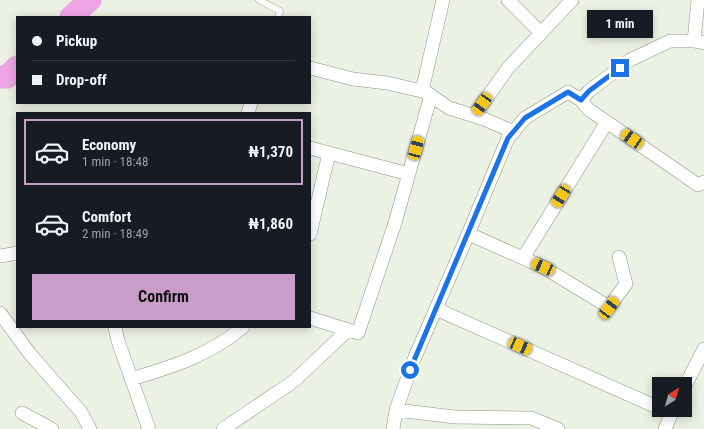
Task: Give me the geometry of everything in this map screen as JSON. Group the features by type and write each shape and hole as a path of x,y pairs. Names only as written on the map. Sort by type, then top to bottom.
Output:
{"street":[{"path":"311,318 358,333 395,224 409,174 443,0"},
{"path":"508,0 541,32"},
{"path":"474,116 508,68 572,0"},
{"path":"581,100 589,91 630,60 670,41 699,42 698,0"},
{"path":"311,68 354,79 387,83 426,93 448,108 474,116 514,132"},
{"path":"393,429 396,410 415,357 469,234 508,138 525,118 568,92 581,100 588,109 698,185 704,182"},
{"path":"523,258 607,122"},
{"path":"311,148 409,174"},
{"path":"311,226 315,196 329,153"},
{"path":"469,234 543,267 609,308 626,284 619,257"},
{"path":"0,256 16,253"},
{"path":"436,308 652,405"},
{"path":"0,312 30,354 81,412 90,429"},
{"path":"115,328 118,341 149,429"},
{"path":"131,379 169,367 205,353 228,339 242,328"},
{"path":"223,429 294,381 348,330"},
{"path":"690,377 704,349"},
{"path":"396,410 531,424 558,429"},
{"path":"22,413 52,429"},
{"path":"665,429 668,417"}],"lane":[{"path":"259,0 280,11 278,16"}],"waterway":[{"path":"72,16 90,0"},
{"path":"0,77 7,77 16,68"}],"route":[{"path":"410,370 508,138 525,118 568,92 581,100 589,91 620,68"}]}
